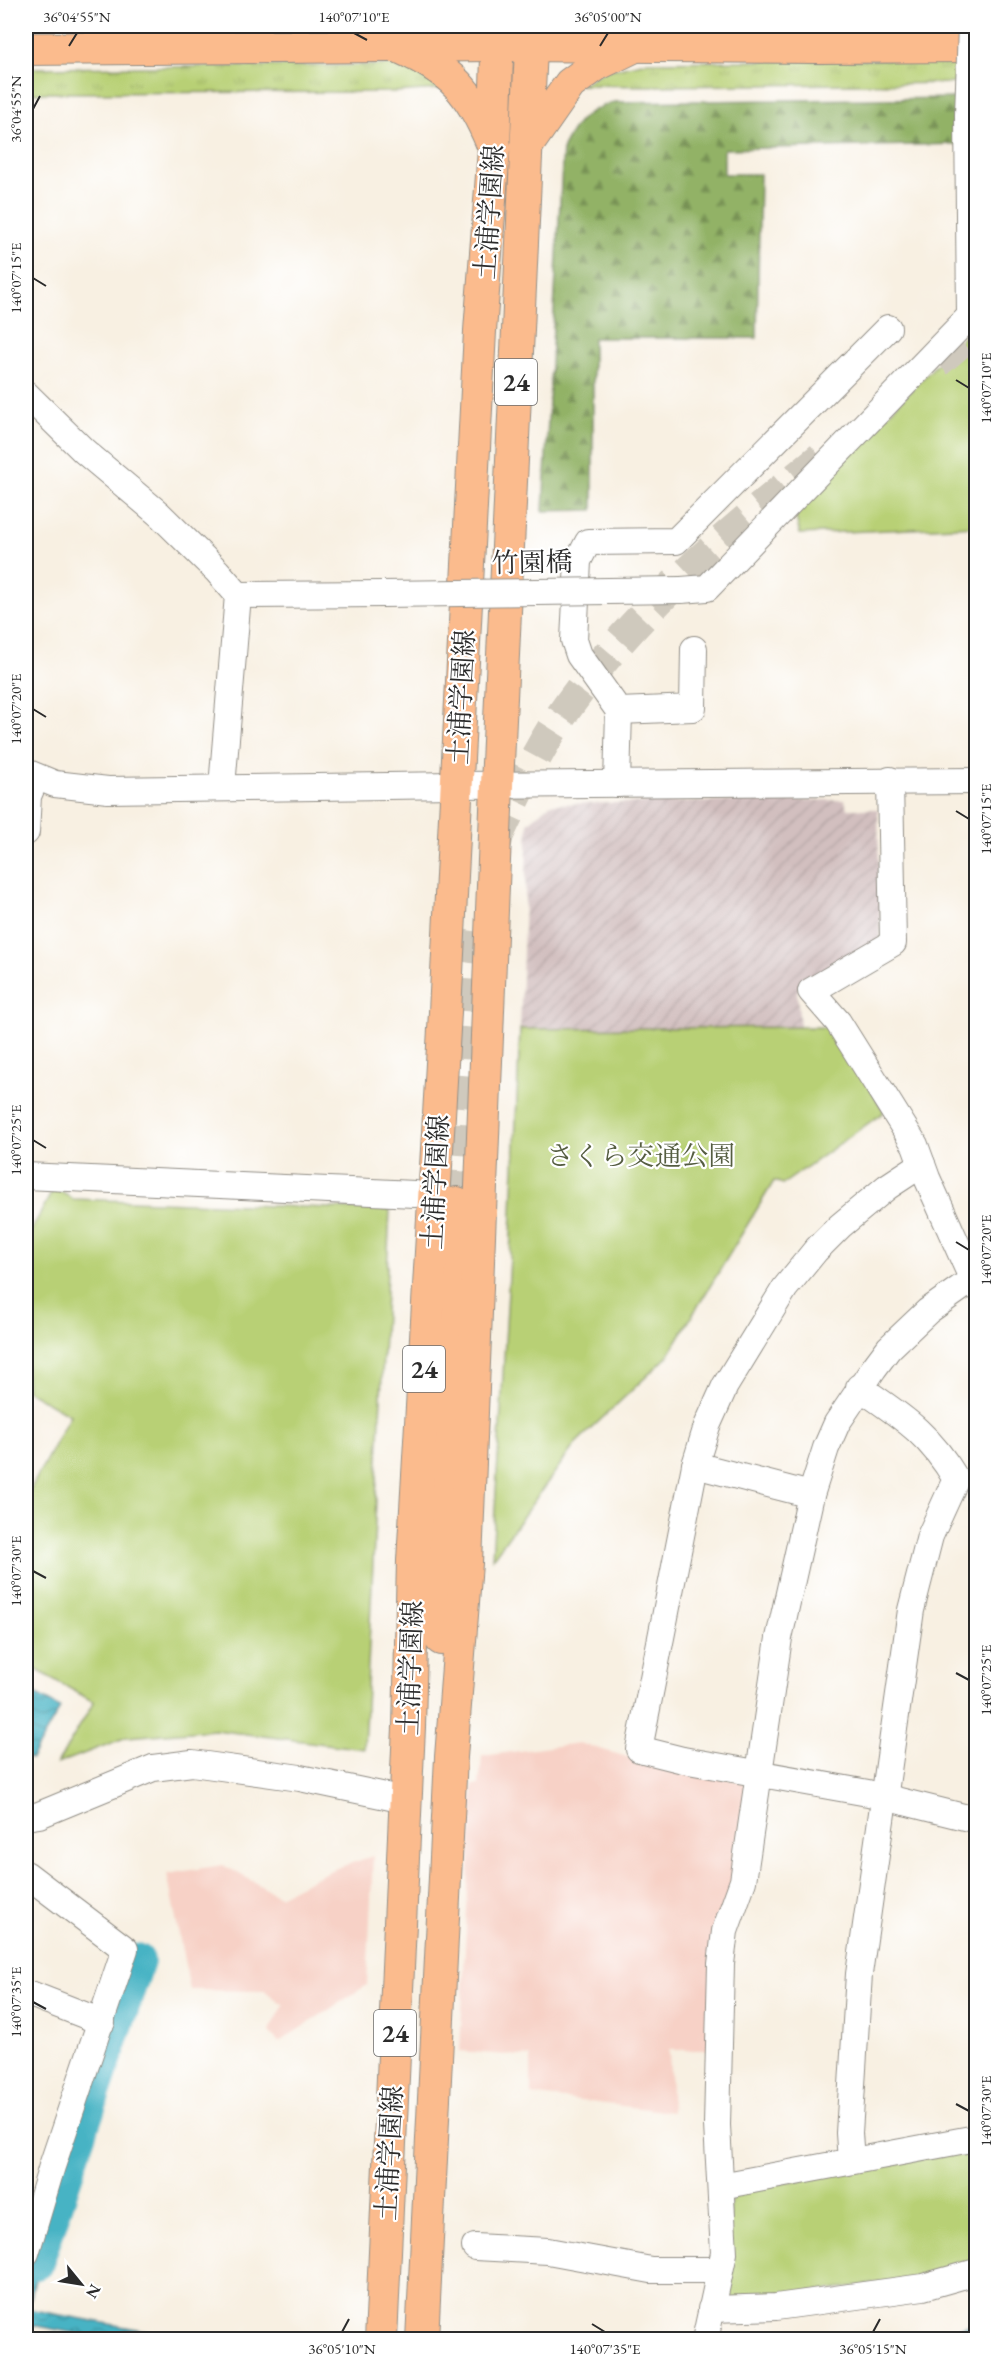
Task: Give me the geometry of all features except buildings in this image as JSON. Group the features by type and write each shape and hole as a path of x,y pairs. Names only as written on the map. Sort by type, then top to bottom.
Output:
{"main road":[{"path":"26,49 395,46 498,35 532,35 634,46 976,46"},
{"name":"土浦学園線","path":"381,2340 409,1727 413,1561 480,331 494,148 498,35"},
{"name":"土浦学園線","path":"422,2340 452,1735 466,1563 497,784 532,35"},
{"path":"395,46 437,68 460,85 482,119 494,148"},
{"path":"526,147 570,84 596,65 634,46"},
{"name":"24","path":"452,1735 441,1699 441,1535 457,1203"},
{"name":"24","path":"409,1727 420,1696 441,1535"}],"street":[{"path":"971,26 968,115 973,316"},
{"name":"竹園橋","path":"238,595 707,588 973,316"},
{"path":"617,784 619,711 579,655 574,640 578,561 588,542 676,541 888,328"},
{"path":"26,394 84,451 159,514 238,595 223,775"},
{"path":"619,711 693,708 693,649"},
{"path":"26,832 31,775 55,784 108,790 497,784 976,781"},
{"path":"705,2338 724,2253 717,2125 721,1964 725,1932 743,1881 757,1773 779,1638 811,1495 826,1448 837,1423 859,1388 889,1348 928,1311 975,1281 915,1145 838,1022 811,991 893,943 890,780"},
{"path":"922,1164 887,1187 840,1226 816,1250 785,1288 725,1386 707,1426 695,1465 639,1749 683,1760 885,1797 976,1820"},
{"path":"26,1176 415,1194"},
{"path":"851,2161 849,2133 859,1974 911,1610 930,1536 956,1479 940,1453 907,1419 859,1388"},
{"path":"695,1465 811,1495"},
{"path":"26,1817 39,1815 153,1768 192,1762 300,1778 405,1800"},
{"path":"26,1874 125,1949 52,2166 26,2253"},
{"path":"26,1997 33,1995 102,2022"},
{"path":"721,2186 976,2138"},
{"path":"475,2247 548,2251 651,2270 720,2270"},
{"path":"711,2309 776,2307 923,2287 976,2272"}],"shaded area":[{"path":"845,800 847,809 878,809 880,941 797,991 800,1027 520,1029 528,823 551,804"},
{"path":"579,1743 648,1763 742,1782 746,1787 708,2050 669,2050 672,2112 531,2095 531,2057 460,2051 473,1785 479,1785 482,1756"},
{"path":"373,1856 367,1985 279,2042 269,2032 284,2005 265,1991 190,1990 167,1874 223,1865 279,1896 331,1870"}],"green space":[{"path":"976,59 976,83 581,85 604,71 647,62"},
{"path":"398,65 410,67 441,89 395,92 26,93 26,68"},
{"path":"963,98 963,144 724,149 724,174 760,174 757,338 593,338 593,510 543,511 563,147 583,118 596,109 614,102"},
{"path":"976,324 976,526 800,534 794,510"},
{"name":"さくら交通公園","path":"835,1027 884,1112 783,1184 774,1181 667,1357 576,1443 492,1559 510,1258 520,1029"},
{"path":"54,1188 73,1199 390,1210 364,1749 215,1730 127,1737 57,1764 94,1702 26,1664 26,1498 70,1415 26,1390 26,1240"},
{"path":"976,2149 976,2266 935,2277 729,2301 723,2294 731,2199 737,2191"}],"water":[{"path":"26,1689 60,1708 31,1759 26,1756"},
{"path":"30,2262 38,2268 28,2309 191,2339 105,2339 26,2324 26,2282"},
{"path":"976,2322 976,2336 964,2339 914,2339 945,2334"}],"waterway":[{"path":"36,2262 137,1961"}],"tunnel":[{"path":"937,362 976,329"},
{"path":"496,844 518,792 548,736 585,683 616,646 648,610 718,544 829,451"},
{"path":"457,1203 474,966 481,923"}]}
